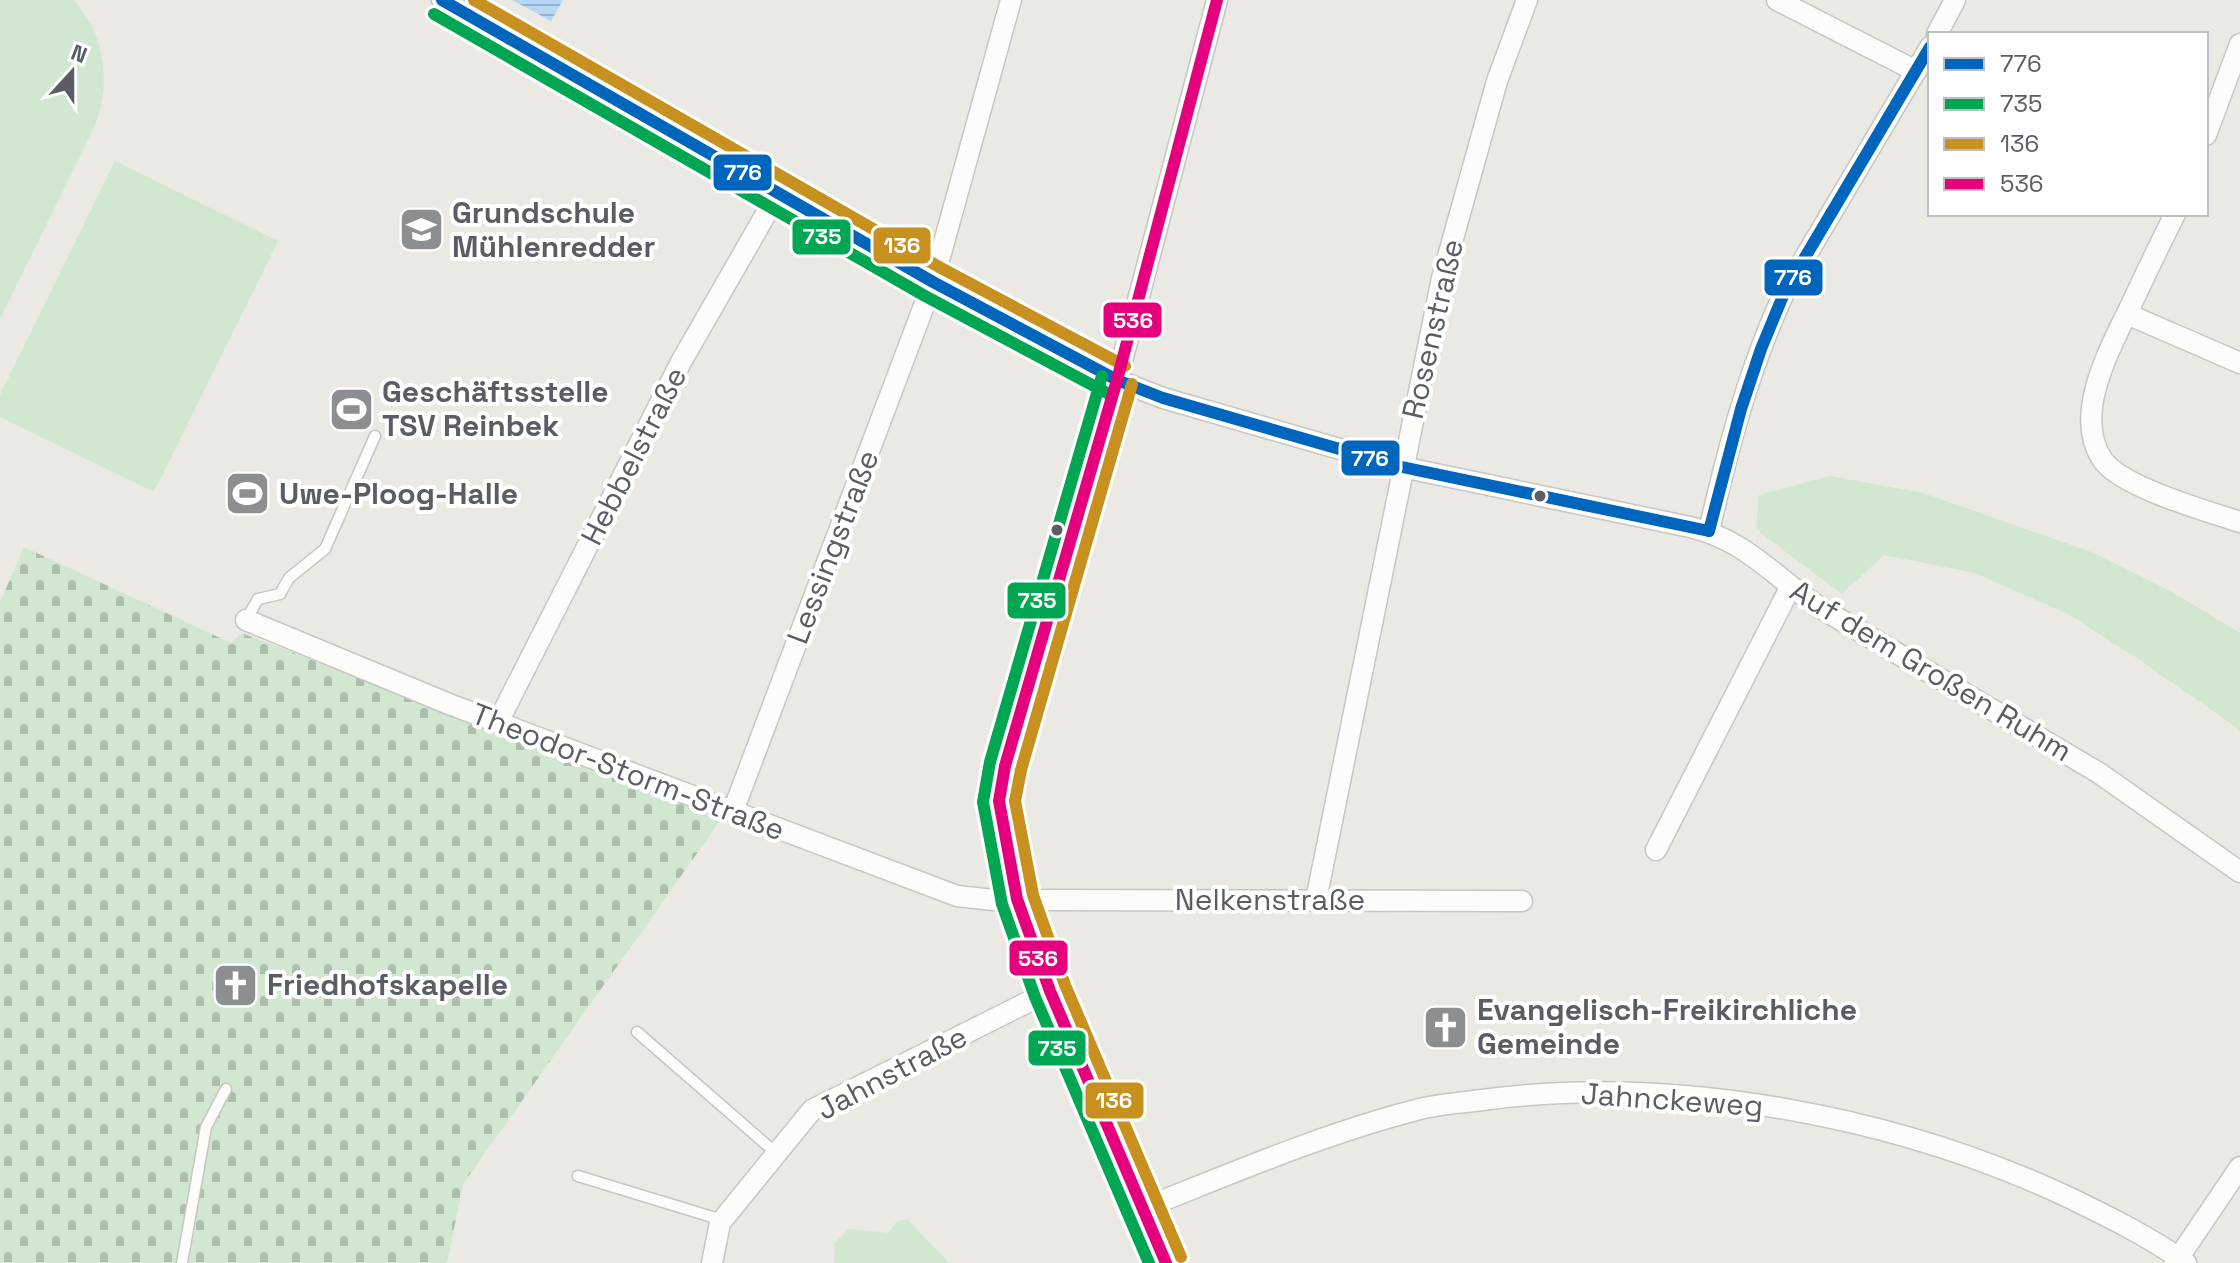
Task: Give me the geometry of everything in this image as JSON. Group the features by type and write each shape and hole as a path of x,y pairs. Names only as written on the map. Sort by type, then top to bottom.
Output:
{"street":[{"name":"Lessingstraße","path":"733,811 933,282 1011,0"},
{"path":"1166,1263 1050,991 1017,899 999,801 1005,766 1117,380 1217,0"},
{"name":"Rosenstraße","path":"1316,900 1442,278 1497,81 1527,0"},
{"path":"1777,0 1916,71"},
{"path":"1938,32 1955,0"},
{"name":"Auf dem Großen Ruhm","path":"445,1 933,282 1117,380 1163,398 1402,467 1709,531 1743,548 1790,588 2099,773 2240,872"},
{"path":"2208,130 2240,44"},
{"path":"1709,531 1739,409 1766,333 1785,291 1928,50"},
{"name":"Hebbelstraße","path":"498,722 681,362 778,193"},
{"path":"2174,216 2105,359 2092,404 2091,432 2102,460 2131,482 2240,522"},
{"path":"2127,314 2240,363"},
{"path":"1656,850 1790,588"},
{"name":"Theodor-Storm-Straße","path":"246,620 449,704 946,893 969,898 1017,899"},
{"name":"Nelkenstraße","path":"1017,899 1522,901"},
{"name":"Jahnstraße","path":"712,1263 722,1220 812,1110 1050,991"},
{"name":"Jahnckeweg","path":"1144,1208 1310,1144 1418,1109 1524,1095 1608,1093 1789,1108 1959,1153 2033,1181 2105,1215 2180,1261"},
{"path":"2180,1261 2240,1167"}],"lane":[{"path":"246,620 258,599 280,594 289,578 325,549 375,436"},
{"path":"637,1032 777,1154"},
{"path":"182,1263 206,1127 226,1089"},
{"path":"578,1176 722,1220"}],"green space":[{"path":"0,0 74,0 98,43 104,75 95,125 0,319"},
{"path":"115,161 278,241 154,492 0,417 0,395"},
{"path":"1830,476 1923,493 2094,553 2172,592 2240,633 2240,730 2068,614 1975,573 1884,555 1842,594 1756,529 1759,495"},
{"path":"24,547 231,643 242,633 722,818 463,1184 447,1263 0,1263 0,602"},
{"path":"907,1219 949,1263 834,1263 835,1243 849,1229 889,1233 896,1222"}],"water":[{"path":"512,0 563,0 551,21"}],"transit line":[{"name":"776","path":"442,0 933,282 1117,380 1163,398 1402,467 1709,531"},
{"name":"136","path":"474,0 941,268 1125,366"},
{"name":"536","path":"1166,1263 1050,991 1017,899 999,801 1005,766 1117,380 1217,0"},
{"name":"735","path":"434,14 925,296 1109,394"},
{"name":"776","path":"1709,531 1741,409 1785,291 1928,50"},
{"name":"735","path":"1102,376 990,762 983,802 1002,904 1035,997 1149,1263"},
{"name":"136","path":"1132,384 1021,770 1015,801 1033,895 1065,985 1181,1257"}],"place":[{"name":"Grundschule Mühlenredder","path":"421,230"},
{"name":"Geschäftsstelle TSV Reinbek","path":"351,409"},
{"name":"Uwe-Ploog-Halle","path":"248,494"},
{"name":"Friedhofskapelle","path":"236,985"},
{"name":"Evangelisch-Freikirchliche Gemeinde","path":"1446,1027"}]}
